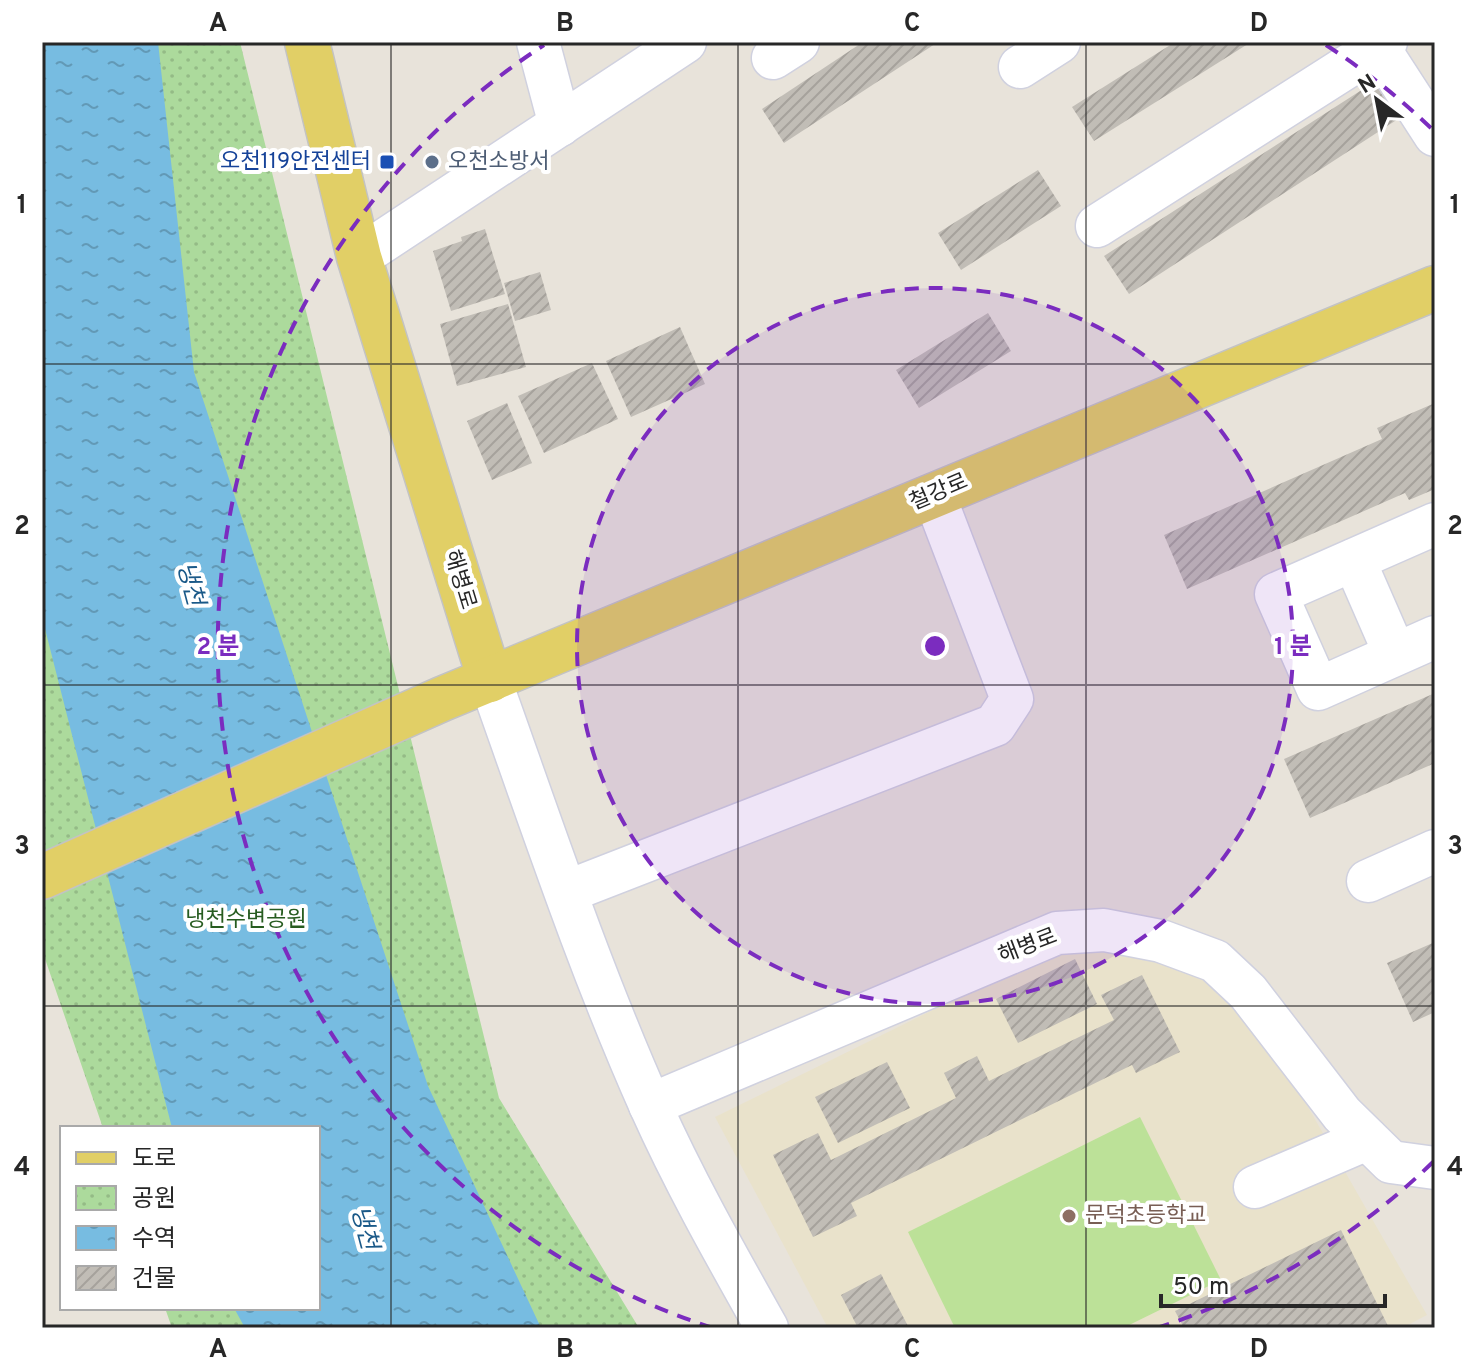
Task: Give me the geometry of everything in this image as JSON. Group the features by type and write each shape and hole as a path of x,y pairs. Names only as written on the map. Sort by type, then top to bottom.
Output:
{"main road":[{"name":"해병로","path":"307,42 359,257 490,680"},
{"name":"철강로","path":"42,877 442,699 1435,288"}],"street":[{"path":"538,42 560,125"},
{"path":"359,257 685,42"},
{"path":"1020,67 1059,42"},
{"path":"1097,226 1382,45 1435,135"},
{"path":"566,892 995,725 1012,699 934,495"},
{"path":"1435,524 1276,594 1318,689 1435,637"},
{"path":"1354,560 1395,654"},
{"name":"해병로","path":"490,680 588,955 650,1105 689,1187 767,1328"},
{"path":"1368,881 1435,851"},
{"name":"해병로","path":"650,1105 1057,933 1104,930 1161,941 1215,961 1248,992 1342,1114 1391,1162 1435,1168"},
{"path":"1255,1187 1367,1139"}],"shaded area":[{"name":"문덕초등학교","path":"1059,948 1138,952 1203,972 1272,1044 1427,1315 1402,1328 828,1328 715,1117"}],"green space":[{"name":"냉천수변공원","path":"42,42 240,42 499,1098 639,1328 172,1328 166,1310 320,1310 320,1126 102,1126 42,950"},
{"path":"1140,1117 1221,1280 1123,1328 955,1328 908,1232"}],"water":[{"name":"냉천수변공원","path":"42,42 158,42 194,372 428,1086 541,1328 245,1328 235,1310 320,1310 320,1126 171,1126 42,617"}],"building":[{"path":"863,42 938,42 784,143 762,109"},
{"path":"1175,42 1251,42 1094,141 1072,107"},
{"path":"1374,82 1398,119 1129,294 1104,256"},
{"path":"1038,170 1061,206 961,270 938,233"},
{"path":"485,229 505,294 451,311 433,251"},
{"path":"540,272 551,310 515,321 504,283"},
{"path":"508,304 526,367 457,386 440,324"},
{"path":"988,313 1011,351 919,408 896,370"},
{"path":"680,327 705,384 631,417 606,361"},
{"path":"592,363 618,419 544,453 518,396"},
{"path":"507,403 532,463 492,480 467,421"},
{"path":"1435,403 1435,489 1409,500 1405,493 1187,589 1164,535 1382,439 1377,428"},
{"path":"1435,693 1435,763 1310,818 1284,759"},
{"path":"1435,942 1435,1012 1413,1022 1387,963"},
{"path":"1075,959 1097,1004 1018,1043 996,999"},
{"path":"1142,975 1180,1052 1136,1073 1132,1065 851,1203 857,1216 813,1237 773,1155 818,1133 831,1160 956,1098 944,1073 977,1056 989,1081 1114,1020 1101,995"},
{"path":"887,1062 910,1108 838,1143 815,1097"},
{"path":"1341,1230 1389,1328 1184,1328 1175,1311"},
{"path":"881,1274 909,1328 858,1328 841,1295"}],"place":[{"name":"오천119안전센터","path":"387,162"},
{"name":"오천소방서","path":"432,162"},
{"name":"문덕초등학교","path":"1069,1216"}],"water label":[{"name":"냉천","path":"189,584"},
{"name":"냉천","path":"363,1228"}]}
